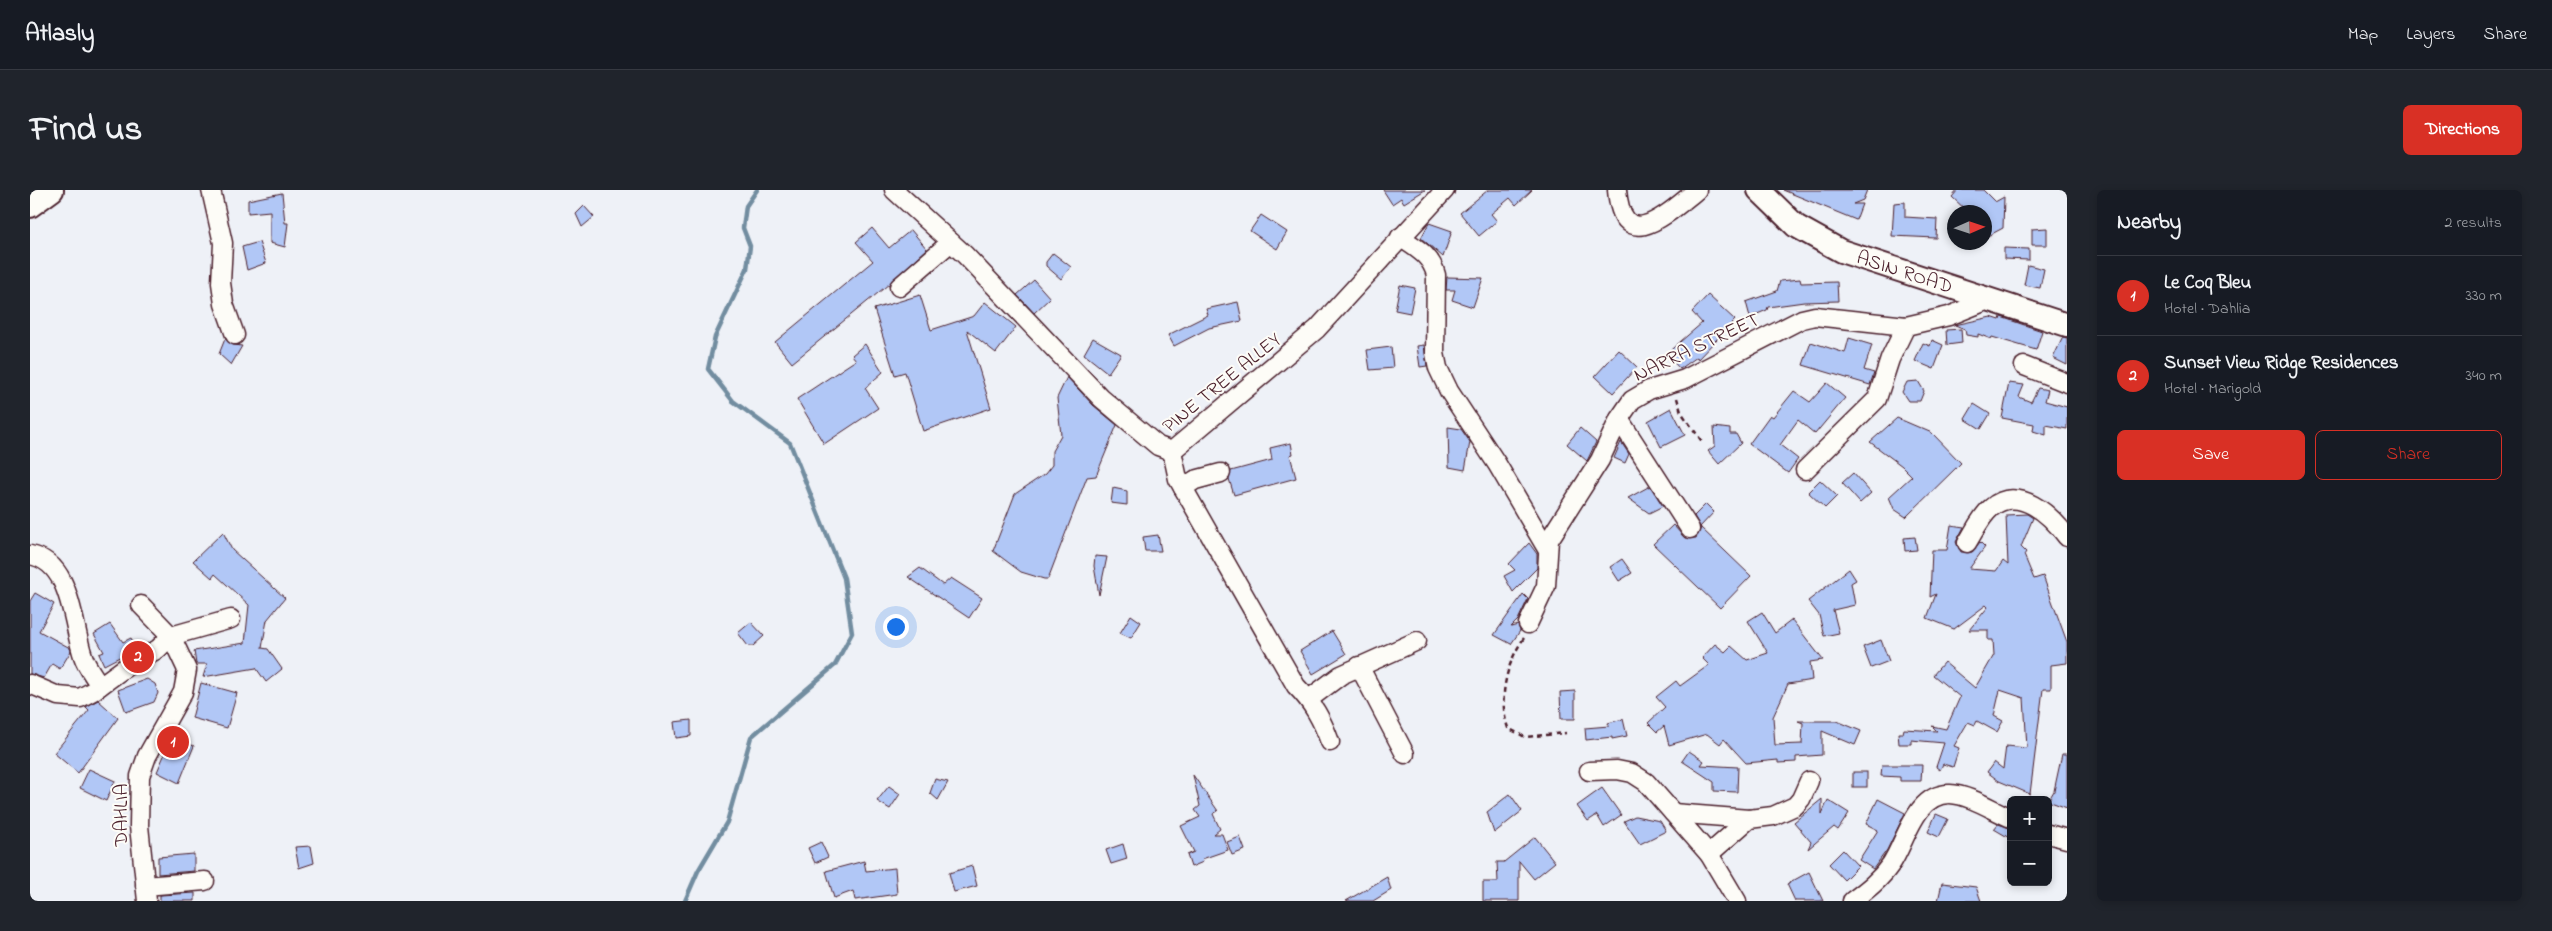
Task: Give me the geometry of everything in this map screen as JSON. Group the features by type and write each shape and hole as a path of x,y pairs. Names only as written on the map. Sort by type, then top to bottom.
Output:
{"main road":[{"path":"30,206 52,190"},
{"name":"ASIN ROAD","path":"1759,190 1796,226 1841,251 1991,299 2067,326"}],"street":[{"path":"211,190 223,242 221,283 223,299 235,335"},
{"name":"PINE TREE ALLEY","path":"894,190 952,242 1101,398 1158,446 1172,451 1317,329 1445,190"},
{"path":"1617,190 1619,206 1626,219 1632,225 1640,227 1663,218 1697,190"},
{"path":"1400,237 1426,255 1434,266 1436,275 1436,353 1438,368 1449,391 1497,464 1547,549"},
{"path":"899,287 952,242"},
{"name":"NARRA STREET","path":"1528,624 1546,586 1547,549 1556,528 1600,460 1626,407 1639,394 1685,379 1802,320 1815,316 1906,326 1948,316 1991,299"},
{"path":"1805,470 1876,399 1890,359 1906,326"},
{"path":"2024,366 2067,383"},
{"path":"1619,419 1690,529"},
{"path":"1172,451 1178,479 1296,686 1309,699 1321,718 1330,742"},
{"path":"1183,488 1195,480 1221,473"},
{"path":"1967,543 1990,508 2000,501 2011,498 2025,501 2039,508 2067,537"},
{"path":"30,555 45,561 58,573 66,591 83,656 100,686"},
{"name":"DAHLIA","path":"141,605 172,636 185,663 186,681 183,692 147,756 140,776 139,826 146,893"},
{"path":"30,684 69,698 80,698 130,664 158,649 172,636 231,619"},
{"path":"1309,699 1341,675 1417,641"},
{"path":"1359,666 1406,754"},
{"path":"1589,771 1617,770 1632,773 1646,782 1709,854 1737,901"},
{"path":"1673,814 1749,819 1773,816 1795,806 1801,799 1809,781"},
{"path":"1852,901 1872,888 1891,864 1916,816 1928,801 1940,795 1950,794 1969,799 2007,816"},
{"path":"1709,854 1749,819"},
{"path":"2052,835 2067,840"},
{"path":"146,893 205,881"}],"path":[{"path":"1685,379 1676,396 1681,412 1703,443"},
{"path":"1528,624 1527,633 1514,655 1506,680 1502,712 1508,728 1525,737 1566,733"}],"building":[{"path":"1383,190 1425,190 1404,203 1401,198 1392,204"},
{"path":"1488,190 1532,190 1516,205 1510,198 1491,214 1497,221 1479,236 1460,213"},
{"path":"1783,190 1867,190 1863,200 1853,204 1862,204 1856,220"},
{"path":"1958,190 1983,190 1995,202 2004,197 2003,228 1992,234 1992,205 1961,205 1952,197"},
{"path":"282,193 285,223 288,223 285,247 270,243 270,211 248,213 248,200"},
{"path":"1905,202 1905,217 1937,219 1936,238 1892,236 1894,203"},
{"path":"584,206 594,217 582,227 576,214"},
{"path":"1261,215 1287,232 1277,249 1250,231"},
{"path":"1429,223 1452,231 1443,257 1421,238"},
{"path":"872,228 889,248 911,230 927,249 889,284 792,363 775,342 873,261 856,242"},
{"path":"2047,228 2047,245 2032,245 2032,229"},
{"path":"259,242 266,263 247,270 242,247"},
{"path":"2004,248 2029,249 2029,260 2004,259"},
{"path":"1053,253 1071,267 1061,279 1046,266 1046,262"},
{"path":"2028,265 2044,269 2040,288 2024,285"},
{"path":"1447,277 1483,278 1473,307 1452,300 1455,290 1446,290"},
{"path":"1800,279 1801,283 1837,282 1838,301 1804,302 1768,307 1767,310 1750,317 1746,302 1777,291 1780,281"},
{"path":"1034,280 1050,298 1034,313 1017,295"},
{"path":"1400,285 1415,288 1410,313 1395,310"},
{"path":"920,295 931,330 974,316 985,302 1016,327 996,353 967,330 991,408 923,431 905,372 895,375 874,309"},
{"path":"1708,295 1735,320 1698,359 1697,357 1680,369 1666,354 1702,323 1692,312"},
{"path":"1238,302 1242,321 1209,328 1174,346 1168,335 1208,315 1206,309"},
{"path":"1991,317 2000,320 2001,317 2042,331 2036,350 1978,334 1978,337 1966,335 1965,329 1955,325"},
{"path":"1961,329 1962,343 1947,345 1946,330"},
{"path":"2063,337 2067,338 2067,365 2053,358"},
{"path":"1093,338 1121,354 1108,373 1084,354"},
{"path":"1849,338 1872,345 1864,370 1874,373 1870,385 1803,365 1811,342 1845,353"},
{"path":"225,339 233,345 242,346 231,365 219,354"},
{"path":"1932,340 1943,345 1934,369 1915,361 1923,343 1930,346"},
{"path":"865,344 883,372 865,388 878,408 824,444 797,399 856,360 852,355"},
{"path":"1424,345 1427,366 1420,367 1417,346"},
{"path":"1391,347 1393,368 1370,370 1367,350"},
{"path":"1619,350 1637,367 1613,393 1595,376"},
{"path":"1067,377 1093,405 1117,425 1096,476 1087,477 1048,579 1044,579 1021,572 993,551 1015,494 1045,474 1052,465 1052,451 1061,435 1057,398"},
{"path":"1918,381 1924,391 1920,401 1908,401 1902,392 1907,382"},
{"path":"1827,383 1845,398 1815,434 1798,420 1780,445 1798,459 1788,473 1749,444 1770,415 1773,417 1794,391 1810,402"},
{"path":"2009,383 2024,385 2019,397 2031,402 2038,388 2048,390 2045,401 2067,407 2067,429 2046,425 2046,435 2033,431 2034,424 2002,418"},
{"path":"1974,404 1990,414 1981,429 1965,419"},
{"path":"1671,408 1685,435 1661,447 1648,421"},
{"path":"1897,418 1932,433 1961,463 1906,517 1894,509 1889,497 1912,476 1870,442"},
{"path":"1448,427 1461,429 1470,442 1465,470 1449,467"},
{"path":"1714,427 1730,429 1730,434 1736,434 1741,443 1719,464 1708,451 1715,446"},
{"path":"1580,428 1596,442 1587,461 1567,444"},
{"path":"1621,442 1629,454 1625,463 1614,458"},
{"path":"1291,443 1293,454 1290,455 1296,478 1234,495 1229,479 1231,471 1272,460 1270,448"},
{"path":"1853,473 1871,493 1860,503 1842,483"},
{"path":"1820,480 1837,496 1825,508 1808,492"},
{"path":"1650,486 1663,506 1649,513 1628,498"},
{"path":"1113,488 1127,491 1127,505 1111,503"},
{"path":"1706,504 1714,512 1700,527 1694,516"},
{"path":"2027,514 2033,518 2021,547 2026,552 2024,555 2034,579 2043,576 2067,642 2067,663 2051,665 2051,689 2043,689 2030,794 1999,781 1987,772 1994,762 2003,769 2006,746 2027,748 2024,698 2000,690 1994,716 2003,721 1997,732 1977,721 1975,725 1968,722 1954,746 1959,748 1953,767 1943,764 1940,770 1936,767 1944,743 1911,740 1911,744 1899,744 1898,733 1903,733 1904,729 1937,731 1932,726 1946,729 1960,697 1933,675 1944,662 1975,688 1994,655 1993,640 1988,640 1988,630 1969,630 1988,607 1986,605 1954,629 1927,618 1936,594 1930,597 1932,550 1947,550 1951,525 1964,527 1956,542 1961,552 1972,552 1980,542 1985,547 1969,569 1996,571 2003,561 2008,565 2006,515"},
{"path":"1673,525 1685,538 1696,538 1701,528 1751,576 1720,608 1653,544"},
{"path":"223,532 232,550 285,598 267,620 262,648 268,649 282,669 266,682 256,668 203,677 207,664 196,664 194,651 245,643 249,605 215,574 212,578 193,561"},
{"path":"1158,535 1161,551 1145,551 1143,537"},
{"path":"1915,537 1917,550 1905,551 1904,538"},
{"path":"1529,543 1537,554 1537,568 1513,592 1504,576 1515,570 1509,564"},
{"path":"1095,556 1107,557 1099,595 1094,566"},
{"path":"1622,559 1632,573 1619,581 1610,567"},
{"path":"920,568 943,585 951,578 982,598 969,618 908,577"},
{"path":"1849,569 1856,580 1851,583 1855,605 1833,610 1839,633 1824,636 1819,615 1808,601"},
{"path":"35,593 54,604 39,631 70,648 71,651 60,669 52,664 44,678 30,674 30,601"},
{"path":"1523,594 1528,599 1518,620 1511,627 1518,625 1520,631 1511,644 1494,635"},
{"path":"1762,612 1775,633 1792,620 1823,660 1810,662 1812,680 1788,684 1773,717 1775,745 1802,744 1803,723 1798,721 1837,721 1861,731 1855,745 1822,731 1822,755 1796,757 1796,762 1778,763 1778,760 1746,763 1724,739 1720,744 1707,734 1669,745 1664,726 1657,732 1648,723 1665,707 1656,697 1676,681 1680,686 1709,665 1702,658 1715,644 1725,652 1731,646 1747,660 1768,653 1748,621"},
{"path":"1131,615 1141,622 1131,638 1120,633"},
{"path":"751,622 764,636 753,646 748,646 738,633"},
{"path":"110,624 123,642 131,638 137,648 104,665 99,654 104,652 94,634"},
{"path":"1332,631 1346,654 1313,674 1300,651"},
{"path":"1881,640 1889,661 1871,668 1863,647"},
{"path":"147,679 155,684 158,693 154,702 126,712 118,690"},
{"path":"201,683 237,693 227,728 192,718"},
{"path":"1575,691 1575,719 1561,719 1560,692"},
{"path":"98,700 118,718 78,773 54,753 89,710 86,707"},
{"path":"1623,719 1627,736 1612,739 1612,737 1586,740 1585,728 1609,726 1608,723"},
{"path":"691,720 691,736 676,738 674,722"},
{"path":"172,737 194,746 179,783 157,772"},
{"path":"1689,751 1704,761 1701,765 1738,767 1737,792 1714,791 1714,782 1682,761"},
{"path":"2062,754 2067,754 2067,808 2052,802 2051,796 2054,791"},
{"path":"1882,765 1922,765 1921,781 1900,781 1900,777 1881,776"},
{"path":"89,769 115,781 106,801 80,788"},
{"path":"1853,772 1867,772 1867,787 1853,787"},
{"path":"1193,775 1218,811 1213,814 1220,829 1214,834 1222,834 1228,850 1202,859 1203,862 1191,867 1187,855 1194,852 1181,826 1200,817 1195,810 1200,806"},
{"path":"935,779 948,782 938,800 930,793"},
{"path":"889,786 900,794 890,809 877,801"},
{"path":"1602,788 1621,815 1604,827 1597,815 1588,821 1577,806"},
{"path":"1510,794 1522,811 1494,833 1487,812"},
{"path":"1822,799 1822,814 1828,800 1849,813 1838,830 1834,827 1808,849 1811,842 1794,822"},
{"path":"1878,799 1905,813 1887,850 1873,869 1859,860 1878,830 1866,824"},
{"path":"1936,814 1948,819 1939,837 1928,832"},
{"path":"1635,816 1660,821 1666,831 1640,844 1624,821"},
{"path":"1998,824 2007,827 2007,837 1994,829"},
{"path":"1240,837 1245,850 1232,855 1227,842"},
{"path":"1535,837 1555,862 1534,879 1519,861 1519,901 1483,901 1483,882 1498,882 1497,862 1504,862"},
{"path":"821,842 828,857 815,863 808,848"},
{"path":"1123,844 1127,859 1111,864 1106,850"},
{"path":"311,846 314,863 299,868 295,847"},
{"path":"1843,850 1858,866 1844,880 1829,864"},
{"path":"194,854 194,871 158,874 158,857"},
{"path":"864,861 866,871 895,868 897,894 855,900 853,891 834,898 826,871"},
{"path":"972,866 977,886 954,892 949,873"},
{"path":"1809,872 1823,901 1795,901 1787,884"},
{"path":"1387,877 1391,890 1373,901 1346,901"},
{"path":"1942,883 1976,887 1981,901 1938,901"},
{"path":"195,893 195,901 160,901 160,895"}],"waterway":[{"path":"685,901 698,871 727,822 751,737 835,665 852,633 844,578 790,443 733,401 708,369 715,337 747,269 750,246 743,228 746,206 757,190"}],"place":[{"name":"Sunset View Ridge Residences","path":"138,657"},
{"name":"Le Coq Bleu","path":"173,742"}]}
